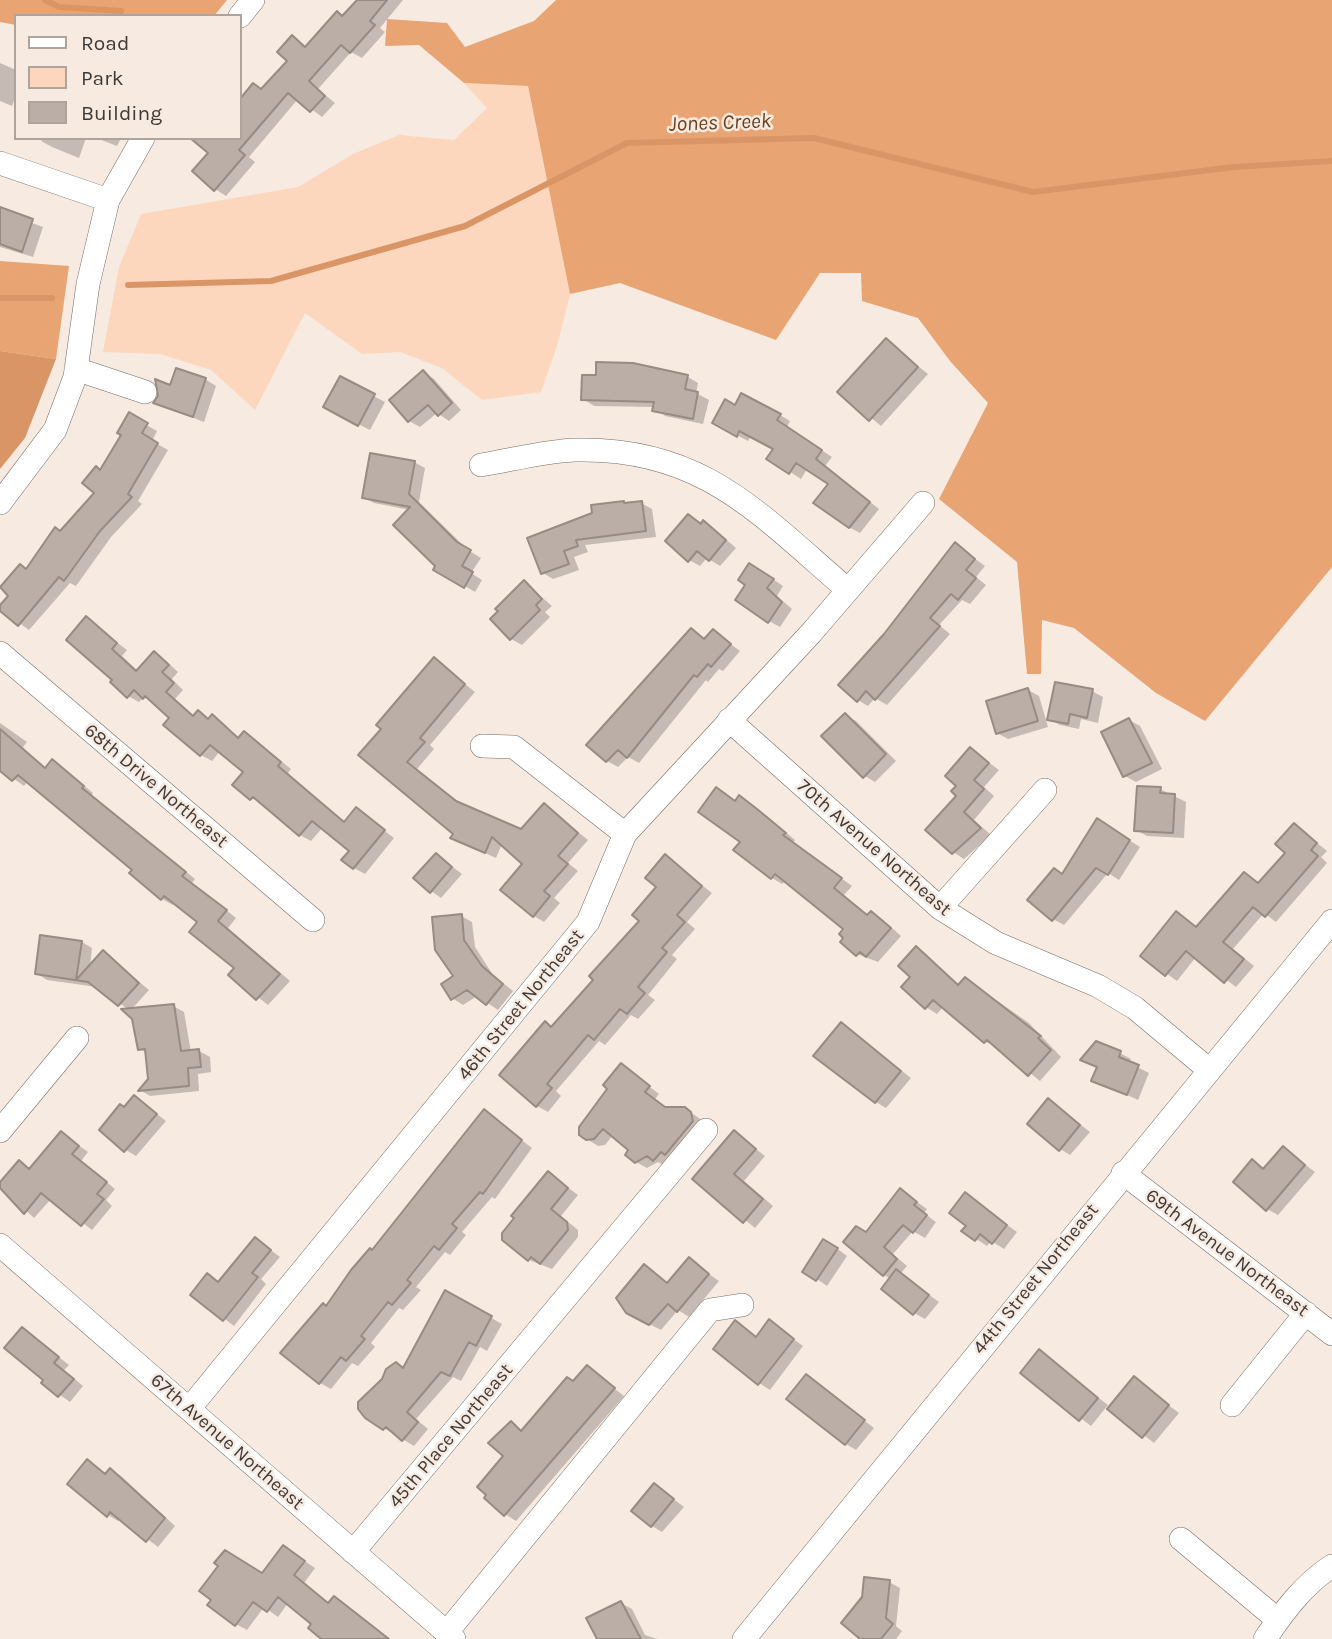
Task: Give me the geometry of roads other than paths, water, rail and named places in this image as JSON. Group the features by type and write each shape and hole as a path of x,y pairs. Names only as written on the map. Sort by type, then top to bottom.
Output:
{"street":[{"path":"242,14 253,0"},
{"path":"0,503 55,430 76,369 88,284 108,200 142,140"},
{"path":"0,163 108,200"},
{"path":"76,369 145,392"},
{"path":"481,465 574,450 656,458 700,474 736,494 848,590"},
{"name":"46th Street Northeast","path":"189,1409 588,922 625,834 848,590 923,503"},
{"name":"68th Drive Northeast","path":"0,653 313,920"},
{"name":"70th Avenue Northeast","path":"729,720 940,908 996,943 1098,986 1135,1008 1208,1069"},
{"path":"482,746 514,747 625,834"},
{"path":"940,908 1045,790"},
{"name":"44th Street Northeast","path":"744,1639 1208,1069 1332,921"},
{"path":"0,1131 77,1038"},
{"name":"45th Place Northeast","path":"353,1552 706,1130"},
{"name":"69th Avenue Northeast","path":"1123,1173 1332,1334"},
{"name":"67th Avenue Northeast","path":"0,1245 450,1636"},
{"path":"450,1636 710,1310 741,1305"},
{"path":"1232,1405 1306,1313"},
{"path":"1181,1539 1278,1620"},
{"path":"1265,1639 1316,1576 1332,1566"}],"waterway":[{"path":"45,0 59,7 121,11"},
{"name":"Jones Creek","path":"128,285 271,281 465,226 627,143 814,138 1033,192 1234,167 1332,161"},
{"name":"Jones Creek","path":"0,298 52,298"}]}
